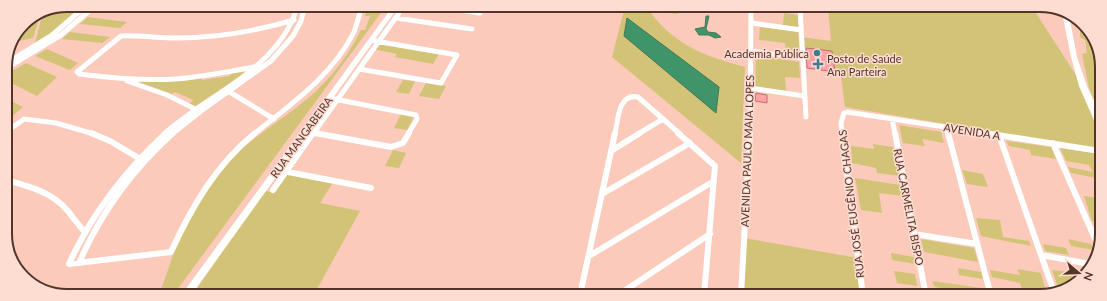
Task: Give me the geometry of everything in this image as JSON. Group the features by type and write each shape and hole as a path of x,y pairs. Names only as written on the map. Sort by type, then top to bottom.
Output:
{"street":[{"path":"12,63 51,36 80,12"},
{"path":"12,63 61,35 88,12"},
{"path":"79,263 86,245 111,203 142,160 168,131 195,109 255,67 280,41 294,20 296,12"},
{"path":"303,12 300,23 288,41 267,64 252,77 198,113 120,180 85,232 69,264 171,252 193,205 211,178 251,136 299,100 320,79 342,53 352,37 361,12"},
{"name":"RUA MANGABEIRA","path":"191,289 329,98 375,41 392,12"},
{"path":"273,190 359,69 375,41 400,12"},
{"path":"473,12 480,13"},
{"name":"AVENIDA PAULO MAIA LOPES","path":"741,289 750,130 752,12"},
{"path":"800,12 806,117"},
{"path":"396,18 472,29"},
{"path":"1066,19 1074,57 1095,114"},
{"path":"255,67 186,78 122,80 79,74 77,72 121,36 177,38 209,36 294,20"},
{"path":"752,23 801,30"},
{"path":"280,41 288,41"},
{"path":"359,69 441,83 457,55 375,41"},
{"path":"751,51 802,58"},
{"path":"122,80 167,95 195,109"},
{"path":"750,88 804,96"},
{"path":"224,89 274,119"},
{"path":"581,289 621,104 626,98 631,96 638,97 716,166 705,289"},
{"path":"314,133 385,147 397,146 406,138 417,119 416,115 407,112 329,98"},
{"name":"AVENIDA A","path":"844,113 847,112 1095,150"},
{"name":"RUA JOSÉ EUGÊNIO CHAGAS","path":"844,113 842,122 861,289"},
{"path":"12,127 24,118 84,130 110,141 142,160"},
{"path":"611,150 663,119"},
{"name":"RUA CARMELITA BISPO","path":"892,119 925,289"},
{"path":"946,127 989,289"},
{"path":"999,135 1052,287"},
{"path":"1053,143 1095,238"},
{"path":"602,194 690,144"},
{"path":"278,170 371,188"},
{"path":"588,256 714,181"},
{"path":"12,182 28,186 52,197 66,209 85,232"},
{"path":"627,289 710,234"},
{"path":"914,234 977,244"},
{"path":"1042,256 1086,263"}],"shaded area":[{"path":"76,12 49,34 35,43 41,19 57,13"},
{"path":"366,12 382,12 178,289 161,289 184,224 195,204 209,185 231,159 259,135 307,99 331,76 361,30 365,30 370,16 365,16"},
{"path":"623,12 651,12 666,30 690,47 702,53 745,67 741,163 612,57"},
{"path":"662,12 677,12 677,14"},
{"path":"828,12 1035,12 1083,86 1095,113 1095,149 845,107 841,77 835,72 832,51 802,47 801,37 831,41"},
{"path":"784,13 798,15 798,27 783,25"},
{"path":"706,16 709,16 706,29 708,32 716,33 721,37 715,38 709,35 699,35 695,29 705,27"},
{"path":"88,17 127,22 120,28 80,24"},
{"path":"627,18 719,87 716,113 624,36"},
{"path":"39,20 33,38 19,41 28,28"},
{"path":"760,27 798,31 800,56 786,54 785,43 759,40"},
{"path":"1080,29 1088,40 1094,57 1095,102 1089,88 1082,54 1087,53 1085,40 1080,37"},
{"path":"70,32 110,37 102,43 62,39"},
{"path":"379,41 440,52 433,64 395,57 397,54 373,49"},
{"path":"47,49 78,63 70,70 35,56"},
{"path":"756,55 799,62 800,78 785,77 786,91 755,87"},
{"path":"26,63 57,77 37,96 12,84 12,71"},
{"path":"244,71 244,74 195,106 189,104 193,100 175,92 171,94 139,82 202,77 202,80 230,76 231,73"},
{"path":"403,80 415,81 409,94 396,92"},
{"path":"426,83 446,86 439,99 419,96"},
{"path":"12,102 23,107 12,116"},
{"path":"401,114 414,116 407,130 394,128"},
{"path":"899,125 941,132 944,143 922,139 925,146 903,143"},
{"path":"1006,141 1051,147 1056,159 1031,155 1030,150 1009,146"},
{"path":"873,144 893,147 899,176 877,173 876,168 852,163 851,146 874,149"},
{"path":"1060,148 1095,153 1095,178 1071,173 1068,167 1093,172 1089,165 1066,161"},
{"path":"393,150 406,153 399,168 385,166"},
{"path":"962,170 983,174 988,187 967,184"},
{"path":"286,171 334,181 320,203 360,211 317,289 196,289 265,191 272,192"},
{"path":"855,178 900,185 903,196 879,193 882,213 861,210"},
{"path":"1084,196 1095,197 1095,221 1092,221"},
{"path":"976,218 1000,220 1003,237 1029,241 1031,246 981,236"},
{"path":"744,238 858,258 862,289 741,289"},
{"path":"921,239 974,248 978,262 924,252"},
{"path":"1068,239 1091,244 1093,248 1092,250 1071,246"},
{"path":"1043,244 1066,248 1069,255 1045,251"},
{"path":"891,253 914,257 915,264 892,260"},
{"path":"958,268 981,272 983,279 959,275"},
{"path":"1017,269 1041,273 1045,289 1022,289 1020,283 992,277 990,270 1020,275"},
{"path":"1052,270 1078,273 1067,282 1058,286"},
{"path":"894,271 915,274 917,286 897,283"},
{"path":"932,281 982,289 947,289 935,287"}],"building":[{"path":"806,48 832,51 835,72 807,68"},
{"path":"756,93 767,95 767,103 755,101"}],"place":[{"name":"Academia Pública","path":"817,53"},
{"name":"Posto de Saúde Ana Parteira","path":"818,64"}]}
